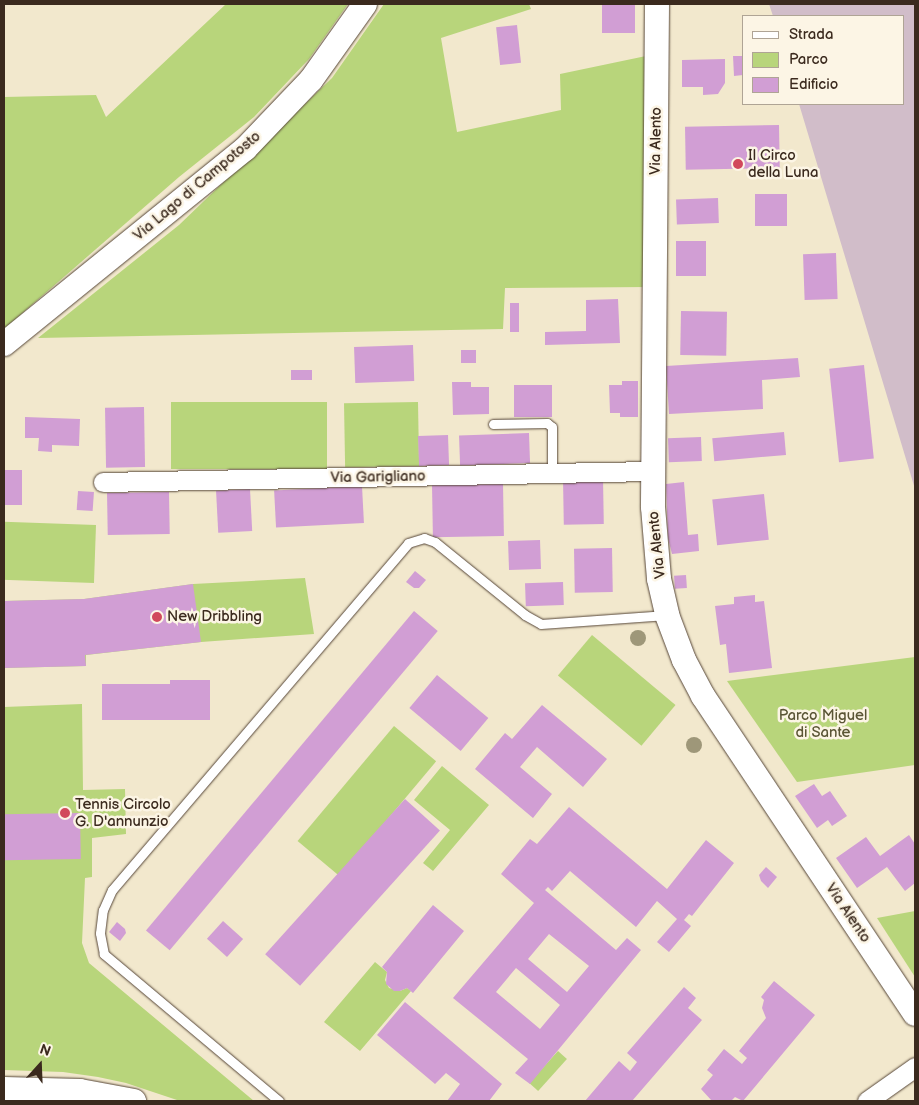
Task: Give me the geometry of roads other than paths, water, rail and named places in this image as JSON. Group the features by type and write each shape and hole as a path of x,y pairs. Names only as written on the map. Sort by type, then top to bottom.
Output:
{"street":[{"name":"Via Lago di Campotosto","path":"4,344 245,149 311,80 365,4"},
{"name":"Via Alento","path":"657,4 652,471 659,580 667,615 684,660 703,696 915,1014"},
{"name":"Via Garigliano","path":"103,482 652,471"},
{"path":"868,1101 915,1067"},
{"path":"4,1089 80,1090 134,1101"}],"lane":[{"path":"493,424 547,423 552,427 552,474"},
{"path":"279,1101 104,954 100,933 103,910 112,890 408,542 424,538 435,542 526,616 541,624 667,615"}],"place":[{"name":"Il Circo della Luna","path":"738,164"},
{"name":"New Dribbling","path":"157,617"},
{"name":"Tennis Circolo G. D'annunzio","path":"65,813"}],"park label":[{"name":"Parco Miguel di Sante","path":"823,724"}]}
